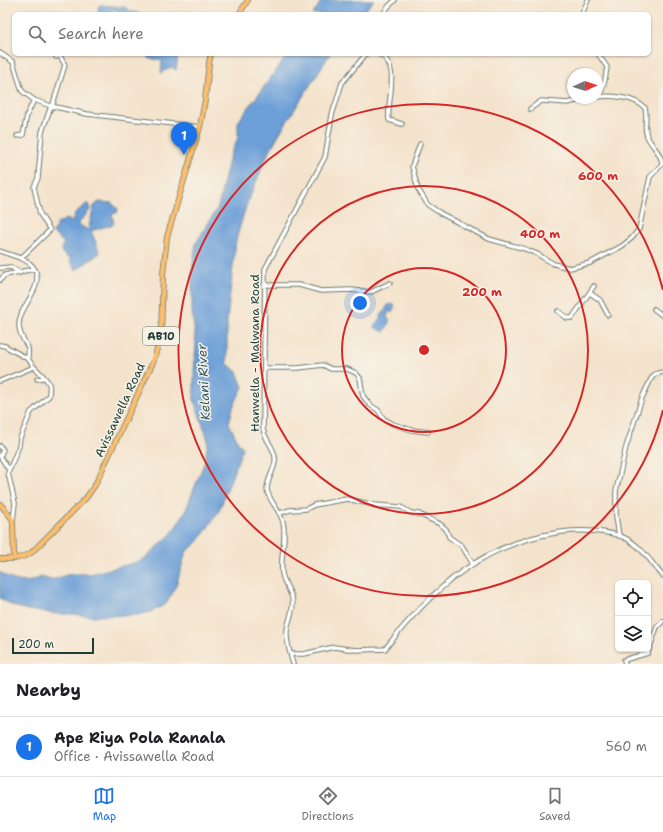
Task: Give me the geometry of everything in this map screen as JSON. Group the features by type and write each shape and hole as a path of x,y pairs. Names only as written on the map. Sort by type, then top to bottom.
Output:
{"main road":[{"path":"239,12 248,0"},
{"name":"Avissawella Road","path":"0,559 25,557 31,553 86,498 96,484 154,360 161,334 162,274 166,237 200,127 205,100 208,63 211,56"},
{"path":"0,504 9,514 13,522 14,559"}],"street":[{"path":"385,12 388,7 396,0"},
{"path":"583,12 588,0"},
{"path":"0,52 12,62 19,86 22,91 34,100 51,106 87,114 200,127"},
{"path":"21,258 50,230 40,214 34,187 39,172 42,132 65,65 60,56 56,57"},
{"name":"Hanwella - Malwana Road","path":"293,664 288,647 287,630 293,609 292,598 282,575 281,552 285,539 280,513 267,491 268,481 276,460 273,450 265,437 263,429 265,269 270,256 325,157 332,115 342,83 364,56"},
{"path":"381,56 388,62 393,82 388,113 389,120 402,124"},
{"path":"599,56 607,67 603,85"},
{"path":"420,144 412,166 418,189 428,204 440,213 489,239 538,254 554,264 570,268 579,267 590,263 622,246 632,238 639,229 650,177 662,164 662,159 647,138 645,131 645,108 641,104 621,98 603,96"},
{"path":"17,136 23,135 27,115 34,100"},
{"path":"530,109 541,101 567,103"},
{"path":"0,251 21,258 32,265 34,269 36,281 34,291 20,315 19,325 20,334 28,348 28,359"},
{"path":"0,268 11,267 20,273"},
{"path":"0,280 5,275 34,269"},
{"path":"264,285 299,285 322,291 350,290 371,292 390,283"},
{"path":"558,311 567,318 572,318 594,286"},
{"path":"590,293 600,300 608,315"},
{"path":"654,309 663,316"},
{"path":"0,345 5,346 28,359 49,384 49,396 31,412 20,438 20,446 9,470 8,476 15,504 13,522"},
{"path":"264,368 298,368 323,365 331,369 351,371 360,378 364,396 370,405 378,410 384,419 393,424 412,430 428,432"},
{"path":"0,381 34,367"},
{"path":"619,536 616,516 616,492 626,447 642,398 651,379 655,374 663,372"},
{"path":"37,379 43,378"},
{"path":"0,446 3,450 0,456 9,470"},
{"path":"280,513 290,510 306,509 314,505 347,499 375,505 401,508 412,513 419,514 440,524 446,529 449,537 462,546 473,564"},
{"path":"291,654 304,654 334,647 356,650 384,649 423,604 484,555 501,548 551,533 580,530 624,537 638,546 663,576"},
{"path":"625,664 624,660 648,653 657,627 663,621"}],"water":[{"path":"322,0 374,0 364,12 314,12"},
{"path":"100,5 125,7 134,12 117,12 117,9 112,12 99,12 98,7"},
{"path":"147,56 176,56 178,57 176,70 171,67 161,73 162,60 149,59"},
{"name":"Kelani River","path":"287,56 329,56 279,134 267,156 246,206 236,240 227,320 227,363 237,372 243,387 233,407 229,423 239,444 243,447 219,511 198,542 186,552 175,589 166,604 151,612 137,615 91,616 57,614 27,610 13,606 0,598 0,572 15,580 25,582 41,577 51,580 70,574 90,574 134,563 146,558 172,533 185,512 205,461 208,440 194,400 196,344 192,312 192,270 196,243 218,207 230,155 238,138 238,122"},
{"path":"99,202 112,203 118,209 117,213 112,214 114,224 91,231 100,253 76,270 69,260 72,257 67,257 62,253 61,248 64,243 53,233 57,224 66,219 72,222 75,213 88,203 90,210 78,224 88,230 94,206"},
{"path":"393,304 395,306 392,313 389,311 387,317 389,324 384,332 374,327 388,305"}],"place":[{"name":"Ape Riya Pola Ranala","path":"184,155"}]}
